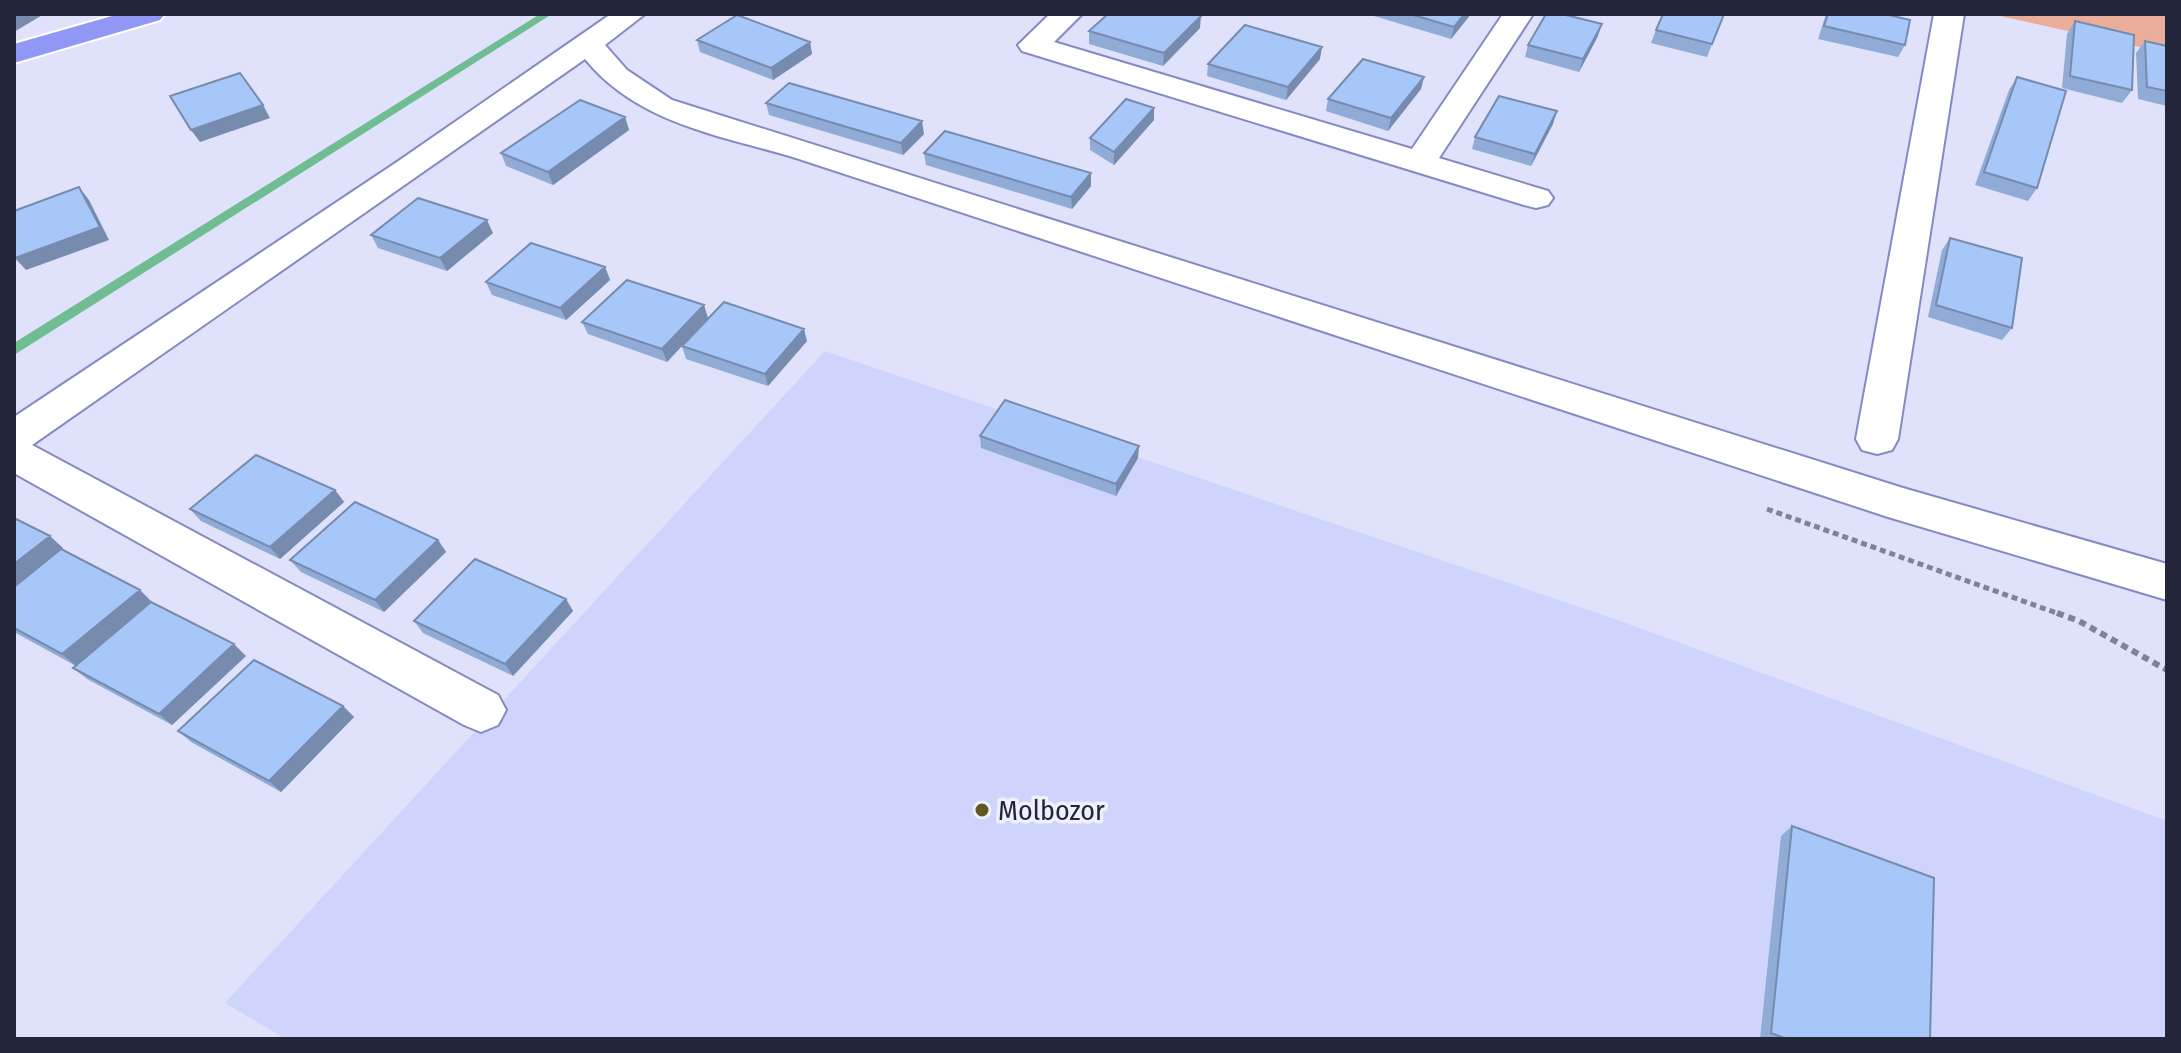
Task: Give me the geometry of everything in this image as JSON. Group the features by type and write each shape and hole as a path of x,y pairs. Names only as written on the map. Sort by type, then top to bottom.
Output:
{"highway":[{"path":"14,54 150,14"}],"street":[{"path":"14,437 409,169 630,14"},
{"path":"1067,14 1033,45 1536,198"},
{"path":"1419,163 1518,14"},
{"path":"1877,439 1949,14"},
{"path":"587,42 616,77 661,107 1903,505 2167,582"},
{"path":"14,454 481,710"}],"shaded area":[{"path":"1991,14 2167,14 2167,53"},
{"name":"Molbozor","path":"825,351 1612,618 2167,821 2167,1039 286,1039 225,1003"}],"building":[{"path":"1108,14 1201,16 1164,53 1089,31"},
{"path":"1410,14 1464,14 1454,27"},
{"path":"1546,14 1562,14 1602,24 1583,59 1528,45"},
{"path":"1663,14 1724,14 1712,44 1656,30"},
{"path":"1828,14 1885,14 1910,20 1905,45 1824,26"},
{"path":"737,15 810,42 771,68 697,40"},
{"path":"2075,21 2134,35 2132,90 2070,76"},
{"path":"1245,25 1322,47 1288,87 1208,64"},
{"path":"2145,41 2167,46 2167,91 2147,87"},
{"path":"1363,59 1424,77 1391,118 1328,99"},
{"path":"240,73 263,105 191,130 170,96"},
{"path":"2017,77 2066,91 2037,188 1984,172"},
{"path":"789,83 922,121 901,143 766,103"},
{"path":"1499,96 1557,111 1535,154 1475,137"},
{"path":"1126,99 1154,108 1114,152 1090,138"},
{"path":"580,100 625,117 548,172 501,153"},
{"path":"945,131 1091,173 1071,197 924,153"},
{"path":"79,187 100,227 15,258 14,211"},
{"path":"418,198 487,220 440,258 371,235"},
{"path":"1950,238 2022,258 2012,328 1936,305"},
{"path":"531,243 605,267 560,308 486,282"},
{"path":"627,280 704,305 662,349 582,322"},
{"path":"724,302 804,329 765,374 682,346"},
{"path":"1005,400 1139,446 1116,484 980,436"},
{"path":"256,455 335,490 270,547 190,509"},
{"path":"355,502 438,540 375,600 290,560"},
{"path":"14,518 50,536 14,564"},
{"path":"61,549 140,590 62,654 14,628 14,587"},
{"path":"475,559 566,599 505,664 414,621"},
{"path":"151,602 234,644 159,714 73,668"},
{"path":"254,660 343,706 269,781 178,731"},
{"path":"1792,826 1934,878 1930,1039 1787,1039 1771,1033"}],"waterway":[{"path":"14,350 547,14"}],"place":[{"name":"Molbozor","path":"982,810"}]}
